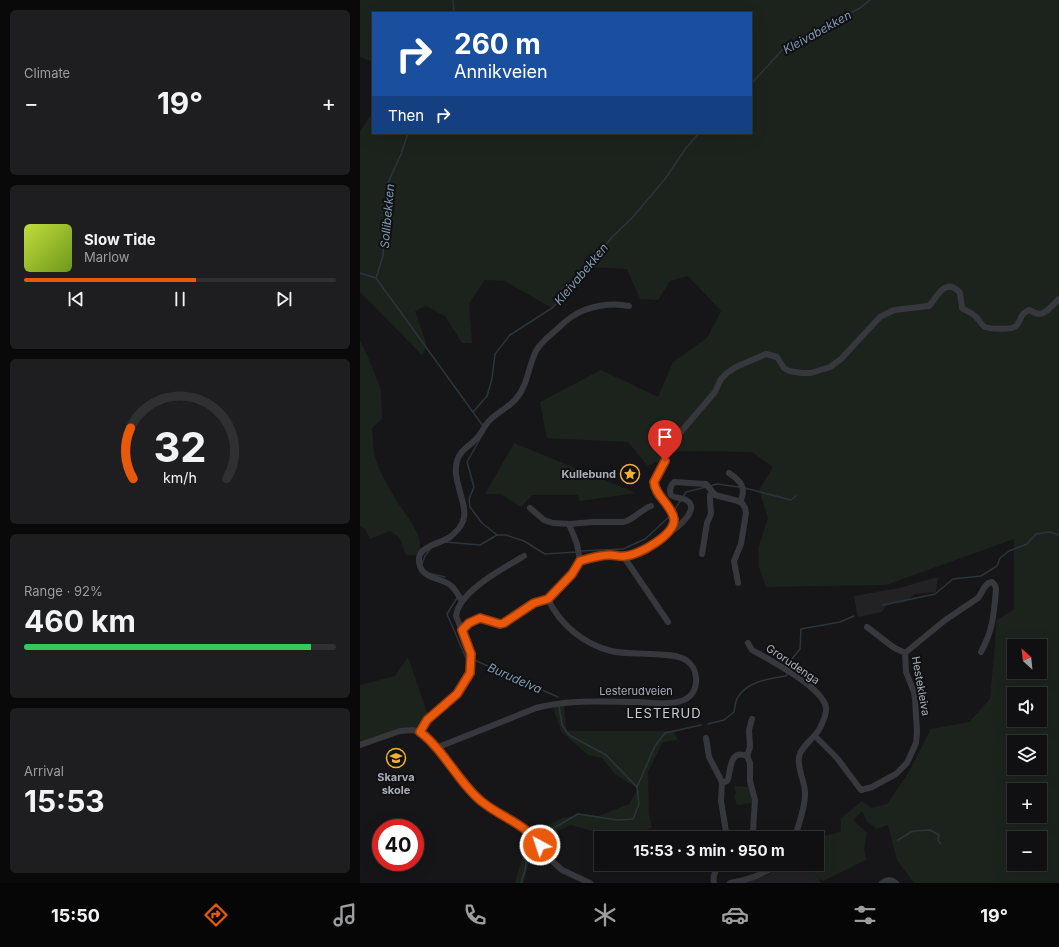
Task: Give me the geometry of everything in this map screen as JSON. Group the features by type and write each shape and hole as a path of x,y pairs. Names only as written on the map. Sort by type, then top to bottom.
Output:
{"street":[{"path":"667,534 674,520 671,512 654,485 654,479 679,434 716,392 721,379 736,367 766,354 777,357 784,368 789,371 806,373 830,367 841,359 880,317 894,310 929,306 941,290 948,286 954,288 960,293 962,308 971,313 983,326 988,328 1015,328 1022,314 1028,310 1041,314 1059,299"},
{"path":"460,597 449,585 426,574 421,567 419,558 422,552 427,548 450,537 463,523 465,510 456,483 456,463 458,456 475,441 490,420 511,404 520,394 526,382 537,349 567,320 584,311 605,305 621,304 629,306"},
{"path":"729,474 738,480 743,488 744,492 740,502"},
{"path":"580,561 602,556 624,557 644,550 683,523 691,508 690,504 686,500 671,495 670,488 672,484 676,482 692,484 704,483 708,485 712,492 720,497 740,502 744,506 746,513 741,544 734,561 738,583"},
{"path":"702,554 707,523 711,514 710,495 712,492"},
{"path":"530,508 544,520 553,523 569,524 629,521 644,509 651,506"},
{"path":"462,630 469,623 480,618 500,624 504,623 534,603 548,599 572,574 580,561 577,544 569,524"},
{"path":"420,732 427,720 457,694 469,677 472,661 456,616 460,597 492,575 524,556"},
{"path":"624,557 668,622"},
{"name":"Hestekleiva","path":"905,653 944,621 978,598 986,584 992,582 996,589 992,624 981,652"},
{"name":"Lesterudveien","path":"436,748 536,708 552,704 589,701 671,703 689,698 694,691 696,676 693,668 682,658 668,655 612,651 593,645 566,626 556,614 548,599"},
{"name":"Hestekleiva","path":"867,627 893,647 905,653"},
{"name":"Grorudenga","path":"748,643 752,650 808,684 818,693 826,706 826,714 815,736 802,749 798,758 805,783 806,795 797,831"},
{"name":"Hestekleiva","path":"815,736 837,758 861,790 887,780 902,769 907,763 917,738 914,692 906,672 905,653"},
{"path":"752,719 748,730 750,748 747,756 750,763 750,781 755,800 753,831"},
{"path":"360,745 404,730 420,732 436,748 480,800 527,830 551,860 562,870 590,883"},
{"path":"706,738 709,757 722,783 721,801 725,831"},
{"path":"722,783 728,779 733,759 736,756 743,754 747,756"},
{"path":"714,883 713,879 716,871"},
{"path":"730,883 760,875 767,871"},
{"path":"882,883 889,879 896,883"}],"shaded area":[{"path":"360,0 1059,0 1059,883 914,883 897,860 888,825 876,829 867,821 862,811 853,820 867,833 864,850 866,860 823,881 807,871 824,871 824,836 841,832 841,818 862,801 871,808 887,804 907,775 931,729 969,722 990,699 997,620 1014,609 1014,539 886,585 766,587 759,567 758,549 768,518 759,490 773,467 752,452 679,451 648,466 628,442 547,438 540,402 601,370 658,397 673,362 707,338 721,311 688,276 670,281 658,300 640,299 627,269 591,267 580,286 552,308 505,281 485,280 469,303 472,343 462,343 445,316 426,306 415,311 427,346 422,355 360,292 360,131 372,113 372,134 752,134 752,12 372,12 372,62 360,57"},
{"path":"360,341 381,390 382,419 372,428 375,458 390,490 415,529 420,544 420,552 416,555 406,555 399,537 390,531 370,539 365,529 360,526"},
{"path":"514,443 636,493 580,501 578,495 532,495 521,507 501,494 485,494"},
{"path":"938,577 936,592 914,594 906,602 887,604 882,612 858,617 854,596 899,588"},
{"path":"408,657 429,718 420,732 408,730 360,744 360,685 395,676"},
{"path":"564,702 566,731 673,731 678,740 663,742 648,771 649,813 652,828 644,831 594,831 570,825 533,844 524,883 515,883 526,844 539,830 562,818 584,814 599,816 629,804 638,789 615,774 602,758 588,755 561,731 552,704"},
{"path":"734,786 751,787 753,803 737,805 734,796 736,793"},
{"path":"774,871 810,871 818,876 821,883 742,883 768,875"}],"waterway":[{"name":"Sollibekken","path":"453,0 454,12"},
{"name":"Kleivabekken","path":"752,83 784,48 860,8 870,0"},
{"name":"Sollibekken","path":"376,278 383,256 387,185 401,154 408,134"},
{"name":"Kleivabekken","path":"473,412 487,396 492,379 495,354 510,335 552,308 576,283 612,237 632,218 665,179 686,148 698,134"},
{"path":"360,273 376,278 483,426"},
{"path":"480,439 467,462 474,487 469,499 470,507 482,523 497,535 506,535 524,541 545,554 577,552"},
{"path":"710,486 717,484 739,487"},
{"path":"683,497 686,492 706,487"},
{"path":"745,488 791,500 796,496"},
{"path":"673,512 681,500"},
{"path":"580,551 623,549 645,539 670,516"},
{"path":"883,605 935,594 953,579 981,576 997,566 1000,558 1009,551 1027,544 1036,534 1050,532 1059,535"},
{"name":"Burudelva","path":"445,542 480,545 497,535"},
{"name":"Burudelva","path":"422,564 425,556 431,548"},
{"name":"Burudelva","path":"432,574 445,577"},
{"name":"Burudelva","path":"457,598 447,614 466,658"},
{"path":"790,670 793,666 792,659 800,649 801,629 840,622 854,616"},
{"name":"Burudelva","path":"472,659 558,697"},
{"path":"708,724 724,720 734,712 737,699 747,687 773,678 786,676 788,673"},
{"name":"Burudelva","path":"538,837 578,814 618,820 633,819 639,804 637,787 606,755 569,735 562,725 559,706"},
{"path":"637,787 655,746 665,733 701,725"},
{"path":"898,840 911,832 930,830 939,835 938,840 941,844"},
{"name":"Burudelva","path":"521,883 528,851 532,841"}],"place":[{"name":"Kullebund","path":"630,474"},
{"name":"Skarva skole","path":"396,758"}],"district":[{"name":"LESTERUD","path":"664,713"}],"route":[{"path":"540,845 527,830 513,820 487,806 480,800 436,748 420,732 427,720 457,694 469,677 472,658 462,630 469,623 480,618 490,620 497,624 504,623 534,603 548,599 566,582 580,561 610,555 624,557 633,555 644,550 667,534 674,520 671,512 654,485 654,479 665,461"}]}
